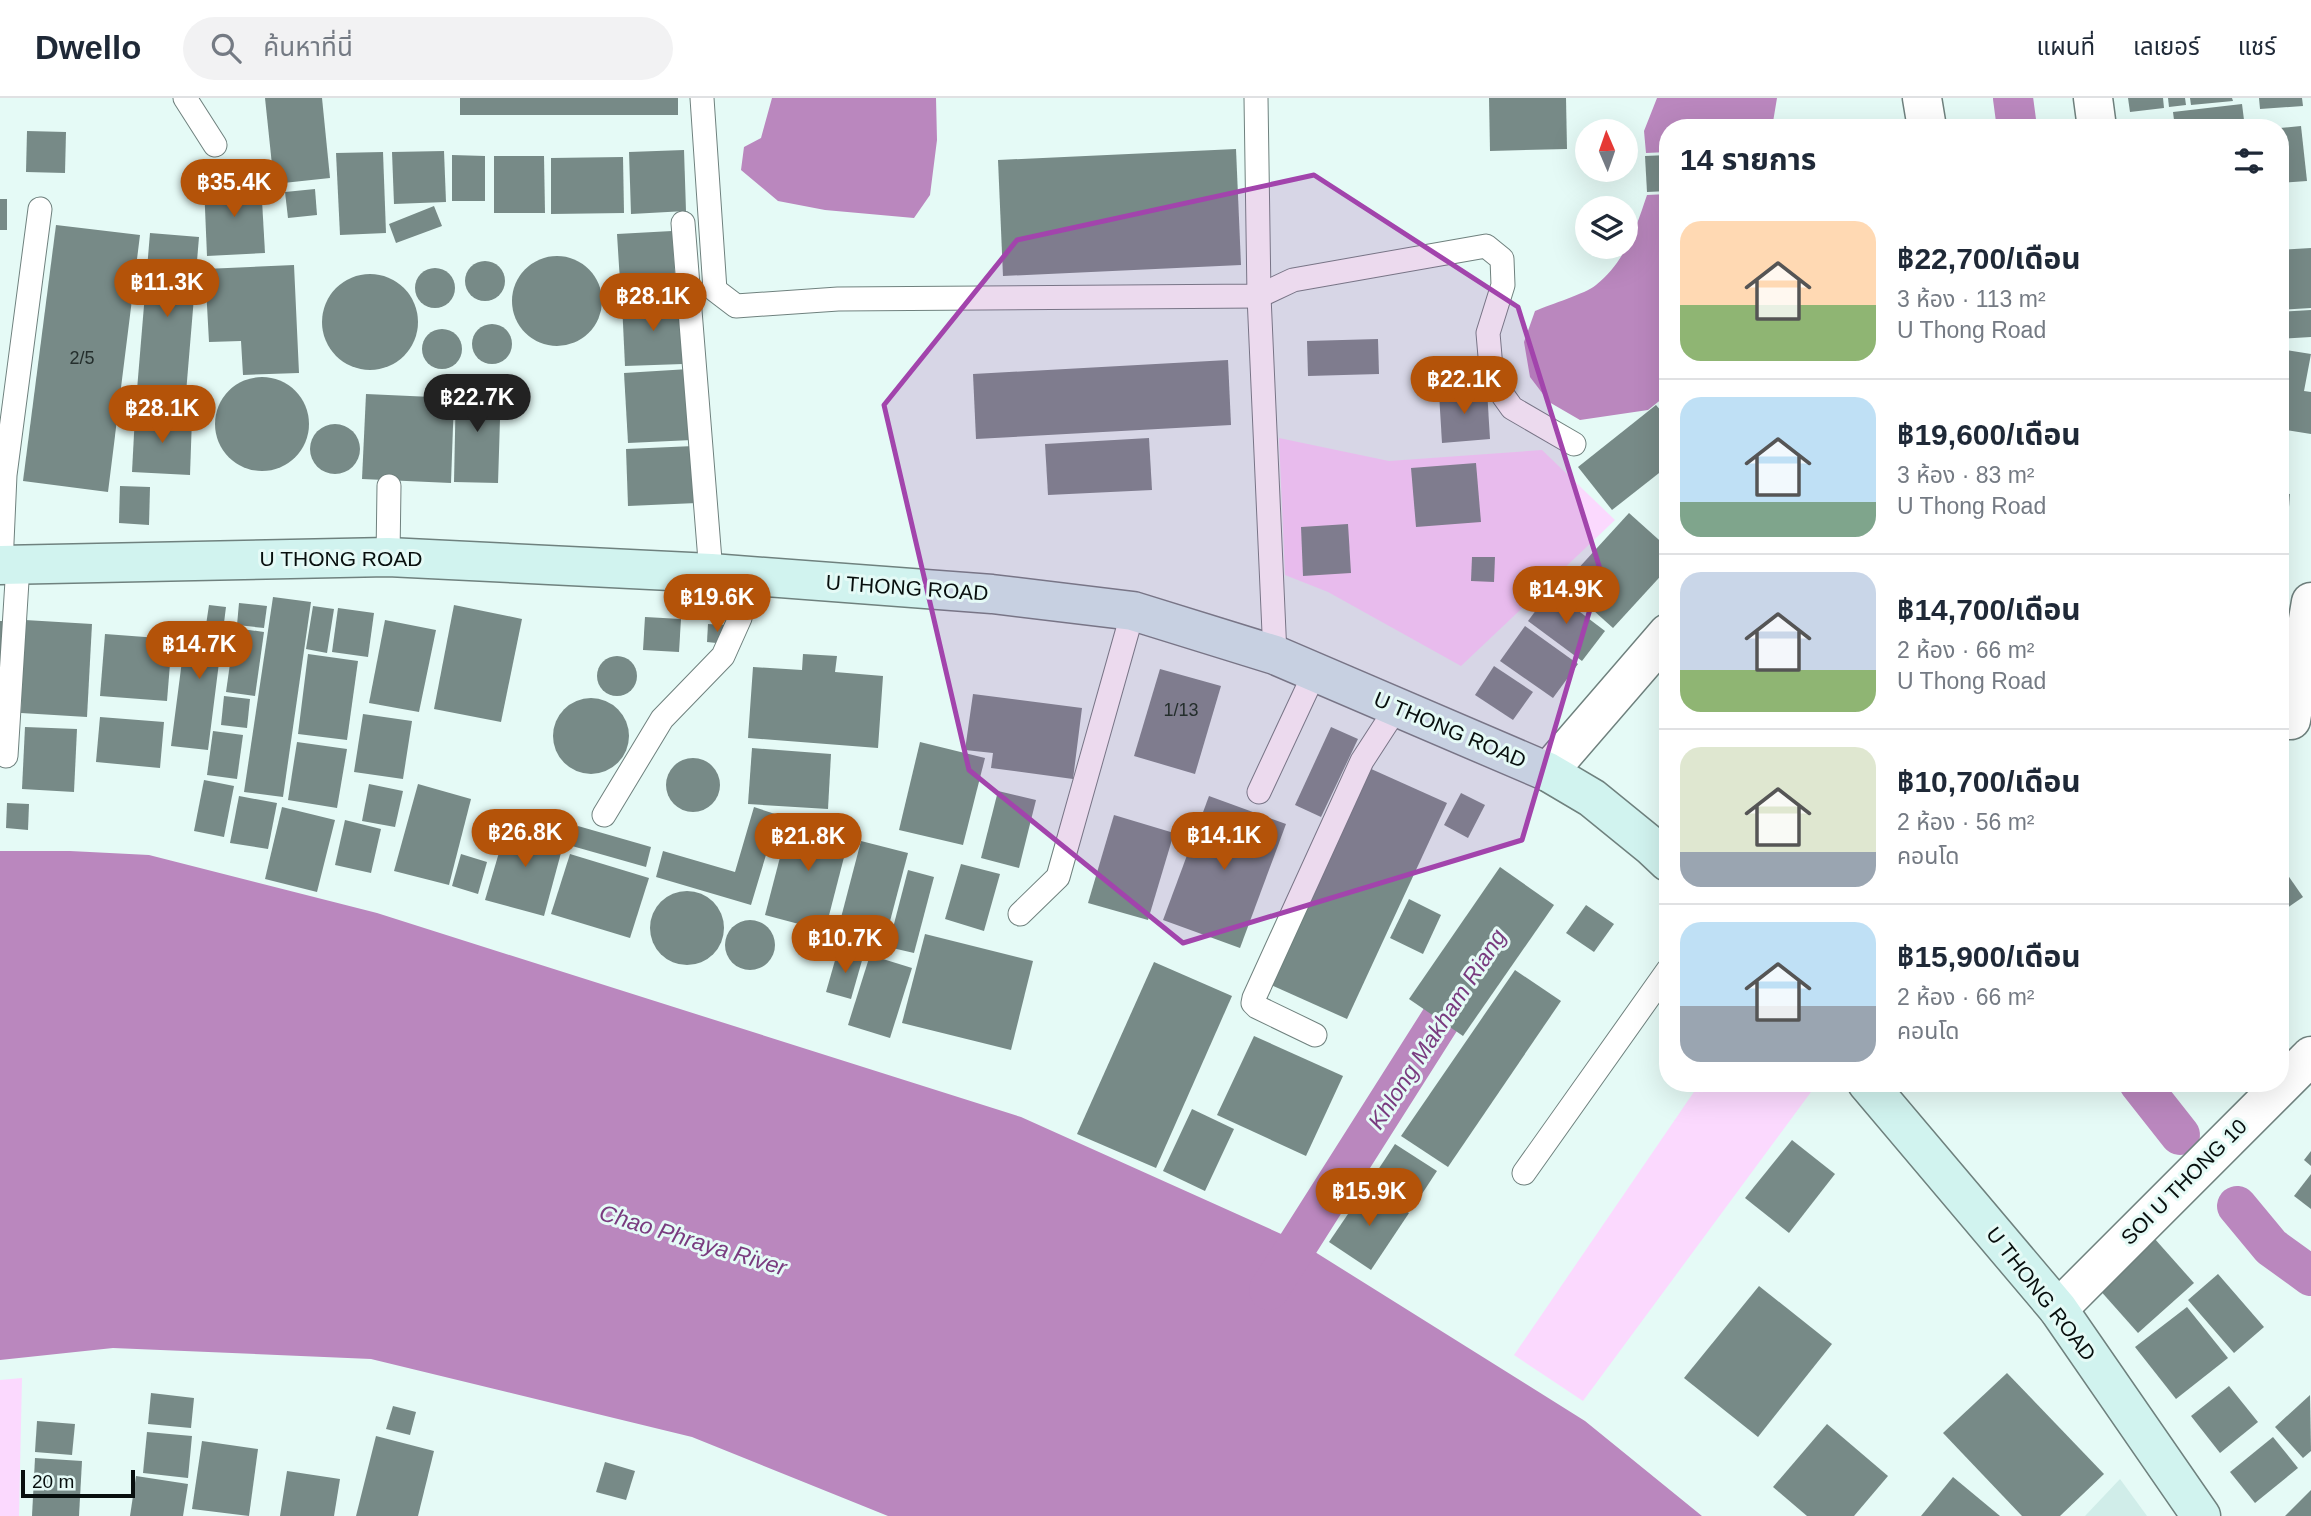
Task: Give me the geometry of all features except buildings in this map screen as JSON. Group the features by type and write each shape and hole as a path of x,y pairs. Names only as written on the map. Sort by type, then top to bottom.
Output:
{"main road":[{"name":"U THONG ROAD","path":"7,565 388,557 711,573 992,594 1133,611 1275,655 1548,772 1592,798 1659,854"},
{"name":"U THONG ROAD","path":"1875,1092 2058,1309 2202,1516"}],"street":[{"path":"1922,98 1926,119"},
{"path":"2093,98 2096,119"},
{"path":"2291,720 2311,602"},
{"path":"1548,772 1659,643"},
{"name":"SOI U THONG 10","path":"2289,1078 2311,1056"},
{"name":"SOI U THONG 10","path":"2058,1309 2275,1092"}],"lane":[{"path":"185,98 215,145"},
{"path":"702,98 715,289 736,306 838,299 1259,296 1293,280 1486,246 1502,259 1503,285 1488,333 1492,380 1512,408 1574,444"},
{"path":"1256,98 1259,296 1275,655"},
{"path":"6,756 5,475 40,209"},
{"path":"683,223 711,573"},
{"path":"388,557 389,486"},
{"path":"604,815 662,719 723,656 740,618 749,576"},
{"path":"1020,914 1058,877 1133,611"},
{"path":"1259,792 1315,672"},
{"path":"1315,1035 1257,1007 1253,1003 1254,998 1362,761 1397,707"},
{"path":"1524,1173 1659,983"}],"highlighted area":[{"path":"1314,175 1518,307 1601,572 1522,840 1183,943 969,770 884,405 1017,240"}],"shaded area":[{"path":"1279,438 1389,461 1542,450 1615,520 1461,666 1328,592 1285,575"},
{"path":"1694,1092 1811,1092 1583,1401 1514,1355"},
{"path":"22,1378 19,1516 0,1516 0,1380"},
{"path":"2120,1479 2147,1516 2085,1516"}],"water":[{"path":"772,98 936,98 937,140 930,195 914,218 825,210 778,201 741,170 744,147 761,138"},
{"path":"1657,98 1777,98 1774,119 1659,119 1659,152 1646,153 1644,131"},
{"path":"1659,194 1659,401 1648,410 1580,420 1549,402 1530,377 1524,342 1535,311 1596,285 1619,259 1638,259 1638,221 1647,195"},
{"name":"Chao Phraya River","path":"0,851 149,855 377,913 1021,1117 1299,1242 1585,1421 1702,1516 888,1516 692,1437 371,1359 113,1348 0,1360"}],"waterway":[{"name":"Khlong Makham Riang","path":"2013,98 2016,119"},
{"name":"Khlong Makham Riang","path":"1269,1290 1470,973"},
{"path":"2146,1092 2180,1135"},
{"path":"2237,1206 2271,1247 2311,1276"}]}
